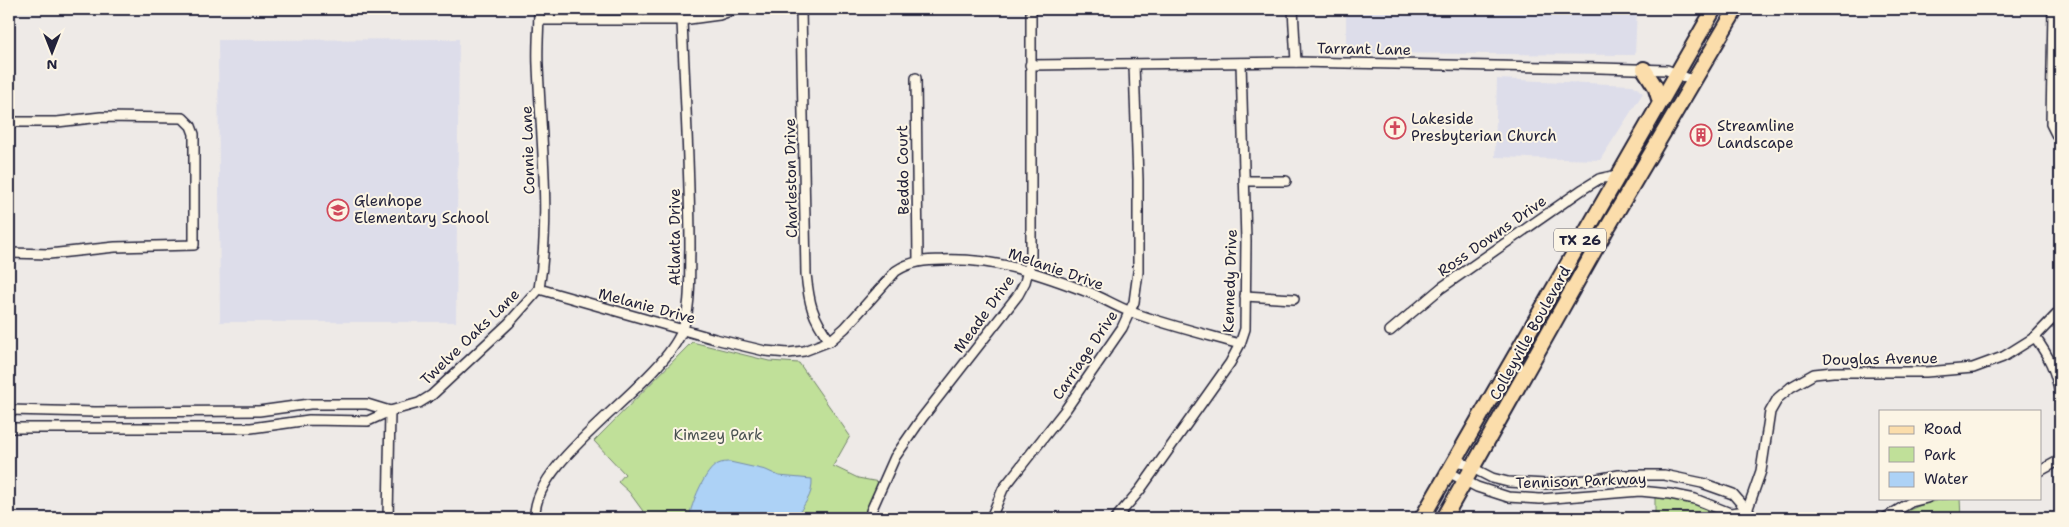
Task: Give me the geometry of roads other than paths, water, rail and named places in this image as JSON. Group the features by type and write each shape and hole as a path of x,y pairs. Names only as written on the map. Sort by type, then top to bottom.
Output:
{"main road":[{"name":"Colleyville Boulevard","path":"1422,518 1617,175 1714,9"},
{"name":"Colleyville Boulevard","path":"1444,518 1611,223 1736,9"},
{"path":"1644,69 1655,86 1660,102"}],"street":[{"name":"Connie Lane","path":"538,289 542,268 544,195 538,65 539,9"},
{"path":"539,20 682,20 719,15 736,9"},
{"name":"Charleston Drive","path":"801,9 807,282 812,312 817,324 830,341"},
{"name":"Meade Drive","path":"870,518 871,511 895,457 922,418 1018,295 1028,270 1031,259 1031,9"},
{"path":"1293,9 1296,62"},
{"path":"2053,9 2051,124 2058,134"},
{"name":"Atlanta Drive","path":"535,518 536,502 544,482 579,443 660,362 675,344 682,330 689,289 690,221 682,20"},
{"name":"Tarrant Lane","path":"1030,65 1296,62 1644,69 1667,70 1694,81"},
{"name":"Kennedy Drive","path":"1116,518 1140,490 1186,427 1230,363 1240,344 1244,329 1245,296 1240,63"},
{"name":"Carriage Drive","path":"991,518 1003,490 1066,409 1122,328 1134,302 1138,272 1138,180 1134,65"},
{"name":"Beddo Court","path":"916,78 918,262"},
{"path":"9,122 57,122 101,117 183,118 194,134 194,245 116,247 49,254 9,253"},
{"name":"Ross Downs Drive","path":"1390,331 1441,288 1583,189 1599,179 1617,175"},
{"path":"1244,181 1286,181"},
{"name":"Melanie Drive","path":"538,289 682,330 765,351 788,353 804,351 830,341 845,328 896,271 905,265 918,262 963,259 1000,263 1028,270 1095,295 1130,312 1240,344"},
{"name":"Twelve Oaks Lane","path":"9,428 242,428 309,420 368,421 390,411 419,403 432,395 509,323 538,289"},
{"path":"1245,296 1294,299"},
{"name":"Douglas Avenue","path":"1751,515 1761,470 1770,412 1778,398 1802,380 1814,374 1833,372 1926,372 1973,368 2003,357 2035,337 2060,311"},
{"path":"2035,337 2049,357 2056,373 2060,395"},
{"path":"9,410 95,412 259,411 310,404 367,404 390,411 388,518"},
{"path":"242,410 242,428"},
{"path":"167,411 167,428"},
{"path":"94,428 95,412"},
{"name":"Tennison Parkway","path":"1456,459 1492,478 1508,482 1546,484 1619,475 1664,475 1702,483 1733,494 1751,515"},
{"path":"2042,470 2060,460"},
{"name":"Tennison Parkway","path":"1448,472 1492,493 1508,497 1540,498 1640,492 1663,493 1695,499 1730,512 1751,515"},
{"path":"1578,481 1580,495"},
{"path":"1885,518 1909,500"}],"water":[{"path":"730,462 766,470 779,476 812,479 811,491 797,518 689,518 696,497 708,473 718,464"}],"place":[{"name":"Lakeside Presbyterian Church","path":"1395,128"},
{"name":"Streamline Landscape","path":"1701,135"},
{"name":"Glenhope Elementary School","path":"338,210"}],"park label":[{"name":"Kimzey Park","path":"718,435"}]}
